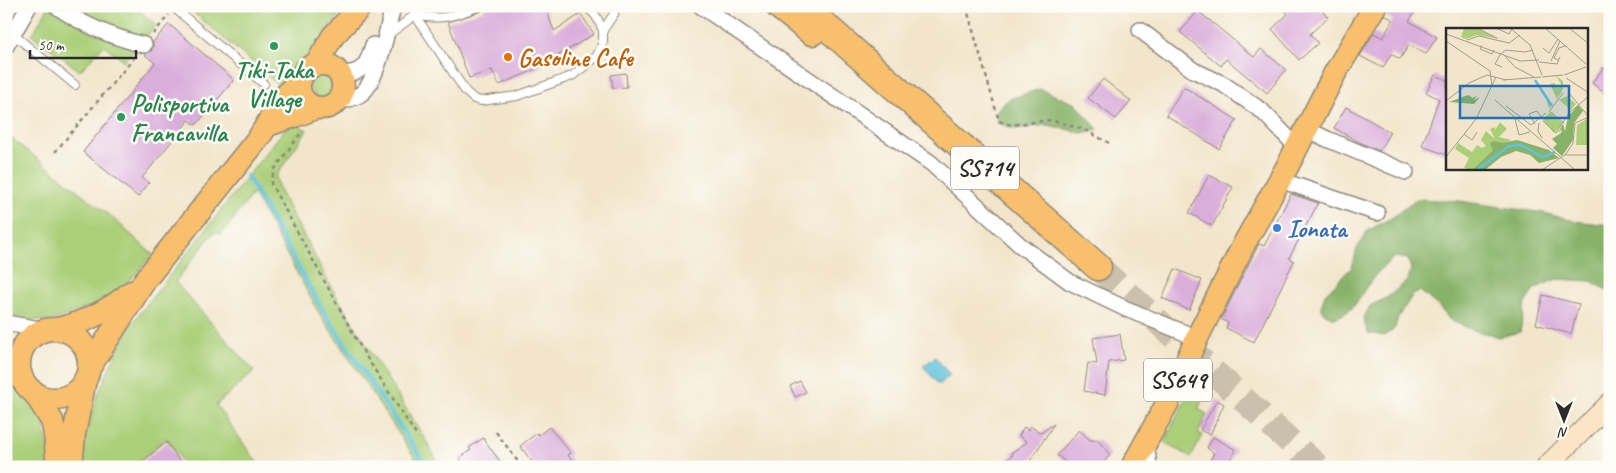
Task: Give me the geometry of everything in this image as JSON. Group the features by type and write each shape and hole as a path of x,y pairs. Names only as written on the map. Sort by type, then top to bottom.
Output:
{"highway":[{"path":"779,6 836,52 866,63"},
{"name":"SS714","path":"802,6 1098,267"},
{"path":"825,6 851,33 866,63"}],"main road":[{"name":"SS649","path":"1132,467 1168,402 1244,244 1280,180 1335,72 1375,6"},
{"path":"28,386 45,398 56,399 68,396 78,390 145,280 268,125 283,98 322,71 337,52 357,11"},
{"path":"268,125 303,114 340,97 343,86 322,71"},
{"path":"322,71 299,86 303,100 309,105 326,105"},
{"path":"58,467 52,421 28,386 20,370 19,360 22,350 28,340 36,334 90,319 106,311 120,302 145,280"},
{"path":"51,329 68,332 78,338 85,346 89,357 74,434 71,467"},
{"path":"1546,467 1610,403"}],"street":[{"path":"10,40 29,6"},
{"path":"56,6 97,30 122,40 144,45"},
{"path":"326,105 356,97 368,87 374,76 393,6"},
{"path":"322,71 350,74 362,69 367,64 378,29 393,6"},
{"path":"701,6 931,163 1020,246 1070,282 1124,308 1198,338"},
{"path":"1140,30 1185,65 1223,84 1302,138 1406,172"},
{"path":"1280,180 1376,212"},
{"path":"6,323 51,329"},
{"path":"6,361 28,386"},
{"path":"1146,441 1149,467"}],"lane":[{"path":"371,52 386,37 415,15 420,6"},
{"path":"415,15 434,19 452,16 480,6"},
{"path":"586,6 596,16 604,30"},
{"path":"415,15 466,92 474,99 481,100 517,96 572,76 589,63 599,52 603,42 604,30 614,14 616,6"},
{"path":"173,7 264,84"},
{"path":"10,40 75,85"}],"path":[{"path":"966,6 999,122 1011,125 1051,120 1083,128 1109,143"},
{"path":"55,152 173,7"},
{"path":"301,133 274,170 271,184 364,353 418,438"},
{"path":"496,432 522,467"}],"green space":[{"path":"49,6 134,6 156,25 124,61 104,45 80,71 32,35"},
{"name":"Tiki-Taka Village","path":"186,6 346,6 281,87"},
{"path":"322,74 330,78 334,86 330,94 322,98 314,94 310,86 314,78"},
{"path":"1040,89 1076,104 1098,129 1082,133 1048,125 1014,129 997,123 997,110 1009,99"},
{"path":"296,124 307,130 276,176 279,190 335,294 428,444 440,467 421,467 319,313 253,193 222,234 214,232 175,282 254,371 216,405 260,467 186,467 166,438 133,467 81,467 85,438 96,399 130,326 284,130"},
{"path":"6,134 115,220 153,255 112,299 50,321 30,320 6,315"},
{"path":"1416,199 1459,201 1544,213 1574,221 1610,225 1610,292 1591,281 1556,279 1534,289 1525,304 1520,332 1500,337 1473,330 1451,321 1438,306 1420,291 1412,296 1398,317 1395,328 1384,336 1368,333 1363,319 1370,306 1388,297 1407,281 1411,269 1408,259 1395,257 1375,276 1350,310 1335,318 1325,314 1321,307 1325,294 1352,267 1357,249 1367,231 1393,217"},
{"path":"6,373 41,414 53,467 6,467"},
{"path":"1190,391 1204,397 1198,409 1207,414 1198,433 1203,435 1191,457 1164,442"}],"water":[{"path":"935,357 950,375 939,385 923,366"}],"building":[{"path":"486,6 545,6 554,31 581,14 594,34 534,70 499,85 492,70 469,78 448,22 482,11"},
{"path":"1281,6 1318,6 1328,17 1310,34 1318,43 1299,60 1272,29 1288,14"},
{"path":"1390,6 1419,6 1409,21 1437,37 1426,54 1409,45 1400,59 1391,54 1383,68 1360,56 1374,33 1383,38 1393,20 1385,15"},
{"path":"1198,11 1254,57 1261,49 1286,70 1267,93 1226,59 1221,66 1180,32"},
{"path":"169,24 234,80 196,125 189,120 142,178 149,183 138,197 83,152 155,63 144,54 151,51 153,42"},
{"path":"1603,68 1610,73 1610,98 1592,83"},
{"path":"626,73 627,87 613,88 611,75"},
{"path":"1435,75 1446,80 1446,155 1422,146 1439,99 1426,92"},
{"path":"1103,79 1131,101 1116,119 1088,98"},
{"path":"1184,87 1237,120 1219,149 1166,115"},
{"path":"1346,107 1390,132 1379,151 1334,128"},
{"path":"1209,175 1233,187 1212,226 1189,213"},
{"path":"1291,194 1318,203 1289,258 1294,261 1254,342 1226,328 1228,323 1221,319 1259,244 1264,246"},
{"path":"1175,269 1202,280 1189,310 1162,298"},
{"path":"1543,295 1579,304 1571,334 1536,324"},
{"path":"1120,334 1124,360 1109,362 1105,395 1084,391 1088,363 1097,364 1093,338"},
{"path":"1158,360 1168,365 1156,389 1146,384"},
{"path":"800,381 806,392 795,397 790,386"},
{"path":"1217,400 1224,404 1210,435 1200,430"},
{"path":"1054,424 1026,467 996,467 1027,442 1019,436 1024,427 1028,430 1030,426 1041,433"},
{"path":"549,427 571,453 568,455 577,467 536,467 520,446 537,433 539,435"},
{"path":"1079,430 1090,440 1098,440 1110,455 1100,467 1071,467 1057,455"},
{"path":"1213,437 1236,450 1226,467 1207,467 1214,453 1207,448"},
{"path":"483,438 504,467 466,467 459,458 471,450 469,448"},
{"path":"167,442 183,467 135,467 158,449"}],"waterway":[{"path":"247,176 323,311 427,467"}],"tunnel":[{"path":"1098,267 1318,467"}],"place":[{"name":"Tiki-Taka Village","path":"274,46"},
{"name":"Gasoline Cafe","path":"508,57"},
{"name":"Polisportiva Francavilla","path":"121,117"},
{"name":"Ionata","path":"1277,228"}]}
